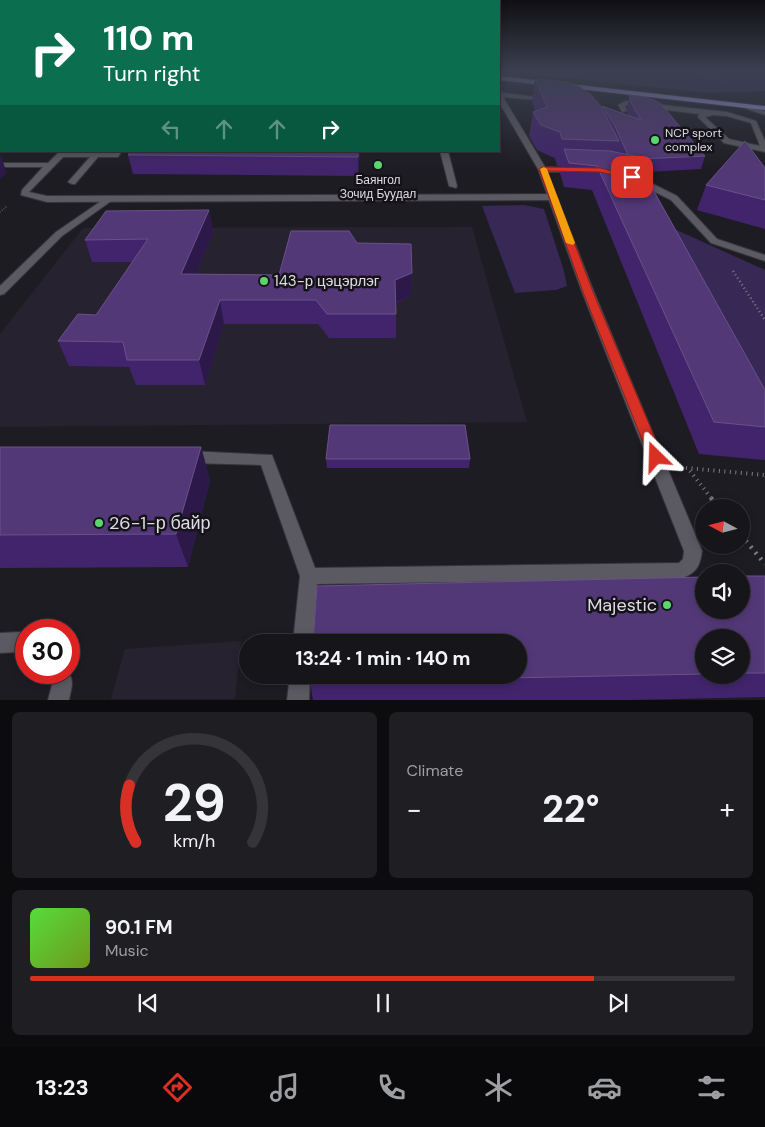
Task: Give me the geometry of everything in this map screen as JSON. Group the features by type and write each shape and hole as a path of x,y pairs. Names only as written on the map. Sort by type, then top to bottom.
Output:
{"highway":[{"path":"723,104 765,108"}],"street":[{"path":"310,576 685,569 692,562 692,551 656,457 588,292 554,197 542,169 504,104"},
{"path":"624,104 621,105 624,111"},
{"path":"631,104 736,116 754,122 765,149"},
{"path":"744,106 760,104"},
{"path":"744,106 765,113"},
{"path":"707,113 700,116 727,142 765,149"},
{"path":"117,152 115,155 62,153 25,192 25,195 47,199 110,200 554,197"},
{"path":"444,152 453,186"},
{"path":"72,182 96,155"},
{"path":"0,165 50,166"},
{"path":"542,169 591,170"},
{"path":"628,176 644,181 674,198 714,241 765,258"},
{"path":"0,292 60,234 110,200"},
{"path":"178,456 267,459 310,576 304,634"},
{"path":"0,643 15,642"},
{"path":"58,700 62,684"},
{"path":"298,700 299,684"}],"path":[{"path":"714,241 765,320"},
{"path":"656,457 688,469 765,475"},
{"path":"688,469 712,499"},
{"path":"750,546 765,564"}],"shaded area":[{"path":"524,205 544,209 567,286 556,290 515,293 482,206"},
{"path":"652,219 765,270 765,432"},
{"name":"143-р цэцэрлэг","path":"472,227 527,422 0,427 0,334 83,228"},
{"path":"239,641 235,699 111,699 125,649"}],"building":[{"path":"546,104 599,104 619,141 562,139 560,132 541,125 533,112 547,107"},
{"path":"632,104 661,104 705,156 640,159 639,157 628,155 615,126 602,106 641,120"},
{"path":"745,141 765,168 765,200 706,185"},
{"path":"564,149 610,151 639,157 648,170 641,168 765,390 765,427 714,422 597,166 569,163"},
{"path":"130,152 358,152 358,157 128,155"},
{"path":"209,210 181,274 279,275 291,231 349,231 357,243 411,244 412,273 395,280 396,314 327,314 316,300 220,300 199,360 127,360 123,342 58,341 78,314 96,315 148,239 85,240 106,211"},
{"path":"330,425 465,425 470,459 326,459"},
{"path":"0,447 201,447 176,534 0,535"},
{"path":"750,576 765,576 765,673 750,673 750,629 695,629 695,674 527,678 527,634 314,634 317,586 695,577 695,619 750,619"}],"slow traffic":[{"path":"544,169 542,169 570,243"}],"place":[{"name":"NCP sport complex","path":"655,140"},
{"name":"Баянгол Зочид Буудал","path":"378,165"},
{"name":"143-р цэцэрлэг","path":"264,281"},
{"name":"26-1-р байр","path":"99,523"},
{"name":"Majestic","path":"667,605"}],"route":[{"path":"632,177 600,170 542,169 588,292 656,457"}]}
